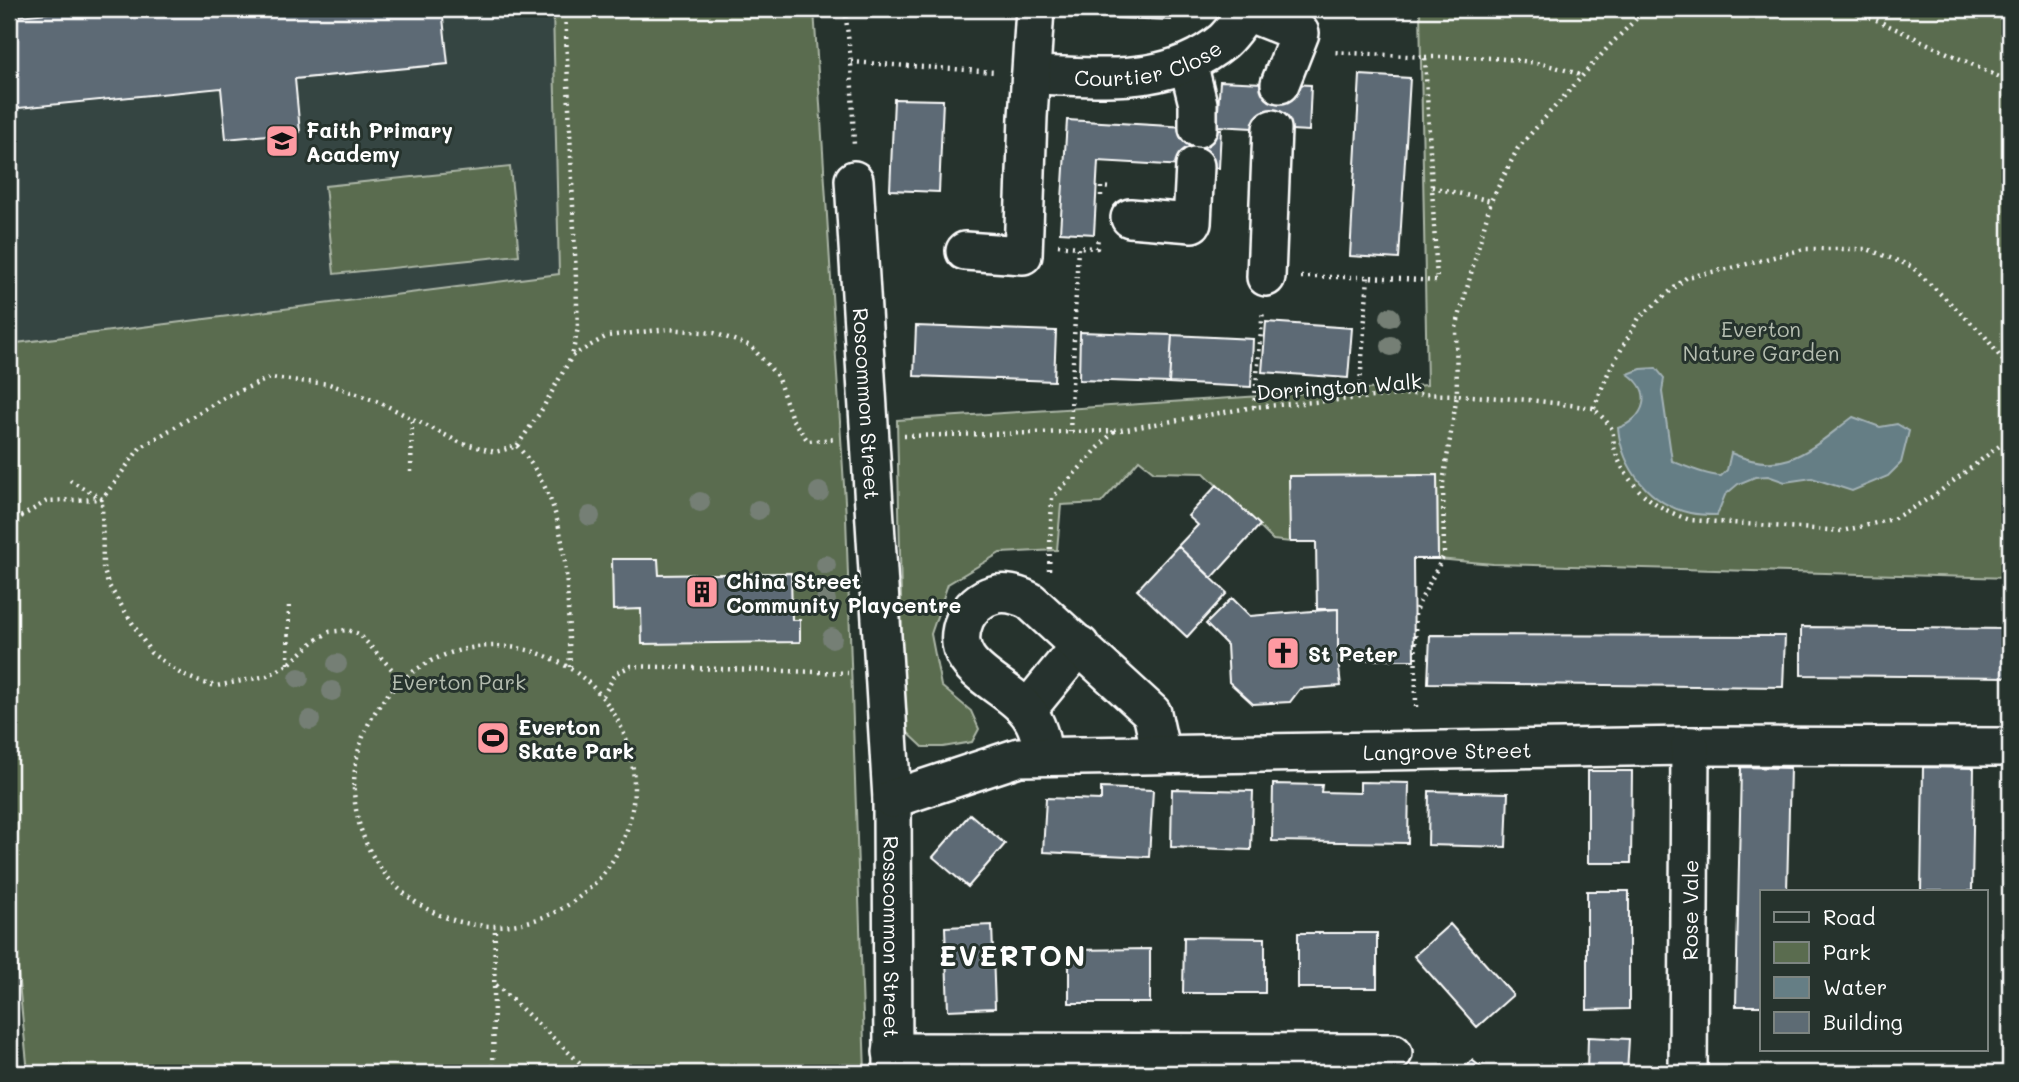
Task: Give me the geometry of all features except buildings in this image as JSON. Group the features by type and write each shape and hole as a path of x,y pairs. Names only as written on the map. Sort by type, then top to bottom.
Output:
{"street":[{"name":"Courtier Close","path":"1031,75 1131,77 1166,72 1188,63 1223,40 1247,10 1300,33"},
{"path":"965,251 1023,255 1034,15"},
{"path":"1280,84 1300,33"},
{"path":"1188,63 1198,104 1198,128"},
{"path":"1266,276 1272,129"},
{"path":"1110,213 1192,223 1195,166"},
{"name":"Roscommon Street","path":"855,180 892,799"},
{"path":"1043,756 1041,737 1027,710 979,672 965,655 962,634 969,611 979,601 992,595 1019,595 1030,601 1080,645 1152,713 1161,754"},
{"path":"1027,710 1080,645"},
{"name":"Langrove Street","path":"892,799 1019,757 1690,746 2010,747"},
{"name":"Rose Vale","path":"1688,1073 1690,746"},
{"name":"Rosscommon Street","path":"892,799 893,1063"},
{"path":"893,1063 1393,1054"}],"path":[{"path":"402,680 359,634 347,630 329,632 313,642 288,665 267,676 216,686 181,674 151,653 104,575 102,499 140,448 225,397 270,378 329,384 379,402 459,442 483,450 495,452 517,446 541,411 572,356 578,328 565,9"},
{"path":"845,9 851,62 855,180"},
{"path":"1416,706 1415,611 1444,555 1443,483 1457,395 1456,328 1491,201 1518,148 1609,46 1646,10 1656,9"},
{"path":"1843,9 1872,18 2010,82"},
{"path":"1300,33 1330,52 1425,57 1500,57 1565,69 1583,76"},
{"path":"1254,407 1266,276 1437,281 1425,57"},
{"path":"851,62 1031,75"},
{"path":"1070,432 1078,247 1097,247 1110,213 1133,190 1101,187 1110,213"},
{"path":"1432,187 1491,201"},
{"path":"2010,370 1984,335 1911,266 1867,249 1804,249 1687,277 1639,318 1609,371 1594,408 1612,429 1614,449 1633,485 1667,512 1689,520 1842,531 1893,519 1935,495 2010,438"},
{"path":"1359,398 1368,277"},
{"name":"Dorrington Walk","path":"572,356 607,336 668,329 714,333 751,346 777,376 792,419 808,441 1115,431 1254,407 1410,394 1530,400 1594,408"},
{"path":"411,472 412,419"},
{"path":"1049,572 1052,498 1115,431"},
{"path":"517,446 538,470 554,507 563,538 570,667"},
{"path":"70,480 102,499"},
{"path":"9,524 47,501 102,499"},
{"path":"288,665 289,606"},
{"path":"502,645 538,652 570,667 603,696 625,734 635,776 631,820 614,860 585,893 548,916 495,926 461,923 421,906 388,878 365,841 354,798 357,754 374,714 402,680 432,660 466,648 502,645"},
{"path":"603,696 616,673 631,666 884,674"},
{"path":"493,1073 495,926"},
{"path":"495,984 591,1073"}],"shaded area":[{"name":"Faith Primary Academy","path":"9,9 553,9 559,274 9,344"}],"green space":[{"name":"Everton Park","path":"553,9 814,9 846,517 865,1073 28,1073 9,883 9,344 559,274"},
{"name":"Everton Nature Garden","path":"1420,9 2010,9 2010,578 1493,564 1438,559 1437,475 1290,476 1290,542 1273,540 1204,473 1154,472 1139,460 1101,503 1061,505 1057,550 1000,553 948,584 931,634 941,686 971,711 979,729 972,742 923,747 904,729 897,420 1427,385"},
{"path":"510,167 519,255 334,274 325,186"}],"water":[{"path":"1656,368 1664,378 1662,392 1672,461 1690,468 1721,476 1727,470 1731,453 1750,460 1783,461 1810,449 1853,417 1880,427 1897,424 1909,431 1901,463 1888,476 1852,491 1812,478 1785,482 1768,476 1755,477 1738,484 1725,495 1717,515 1693,514 1675,508 1662,502 1640,482 1625,457 1618,428 1635,418 1643,404 1641,389 1628,374 1641,369"}],"place":[{"name":"Faith Primary Academy","path":"282,141"},
{"name":"China Street Community Playcentre","path":"702,592"},
{"name":"St Peter","path":"1283,653"},
{"name":"Everton Skate Park","path":"493,738"}],"district":[{"name":"EVERTON","path":"1013,955"}]}
